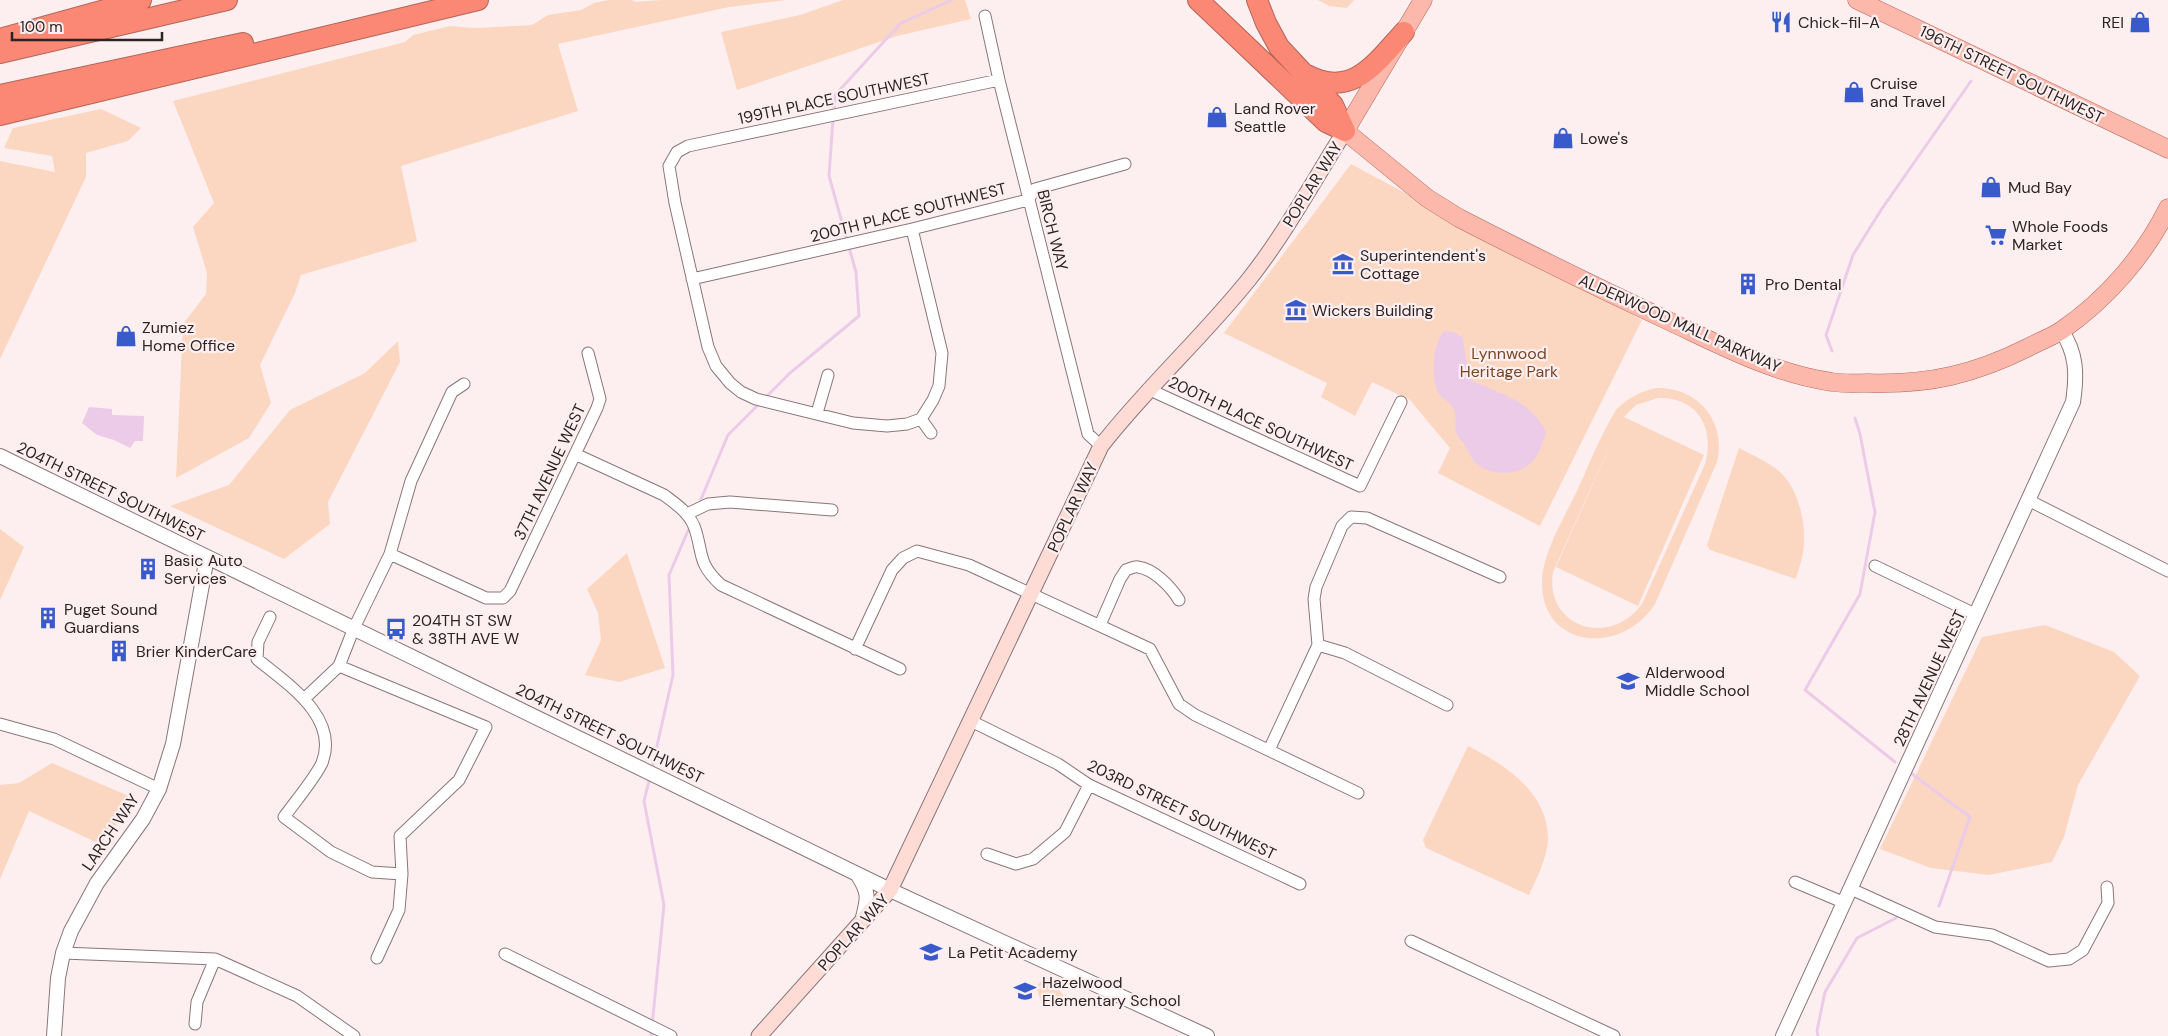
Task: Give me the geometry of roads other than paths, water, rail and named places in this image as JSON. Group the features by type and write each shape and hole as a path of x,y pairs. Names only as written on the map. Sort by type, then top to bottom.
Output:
{"highway":[{"path":"0,39 141,0"},
{"path":"0,53 20,50 227,0"},
{"path":"0,95 178,56 465,0"},
{"path":"0,115 478,0"},
{"path":"1198,0 1326,122 1345,131"},
{"path":"1257,0 1266,23 1280,47 1332,105 1345,131"},
{"path":"1303,73 1327,83 1338,84 1353,80 1384,54 1404,32"},
{"path":"0,60 20,50"}],"main road":[{"name":"POPLAR WAY","path":"759,1036 890,890 1101,446 1148,389 1195,341 1250,278 1288,224 1423,0"},
{"name":"196TH STREET SOUTHWEST","path":"1857,0 2168,149"},
{"name":"ALDERWOOD MALL PARKWAY","path":"1345,131 1427,198 1459,218 1705,338 1755,360 1790,372 1832,382 1886,384 1959,376 2000,362 2062,330 2092,305 2120,277 2152,238 2168,208"}],"street":[{"name":"BIRCH WAY","path":"985,16 998,80 1088,434 1101,446"},
{"name":"199TH PLACE SOUTHWEST","path":"692,279 674,203 669,166 677,152 688,146 998,80"},
{"name":"200TH PLACE SOUTHWEST","path":"692,279 912,229 1028,200 1035,189 1125,164"},
{"path":"692,279 708,347 716,366 730,383 741,392 756,399 852,423 887,426 907,424 920,419 933,400 939,386 942,353 912,229"},
{"name":"28TH AVENUE WEST","path":"1783,1036 2073,402 2076,380 2075,362 2070,343 2062,330"},
{"name":"37TH AVENUE WEST","path":"390,554 477,595 495,600 503,598 510,591 516,582 600,399 588,353"},
{"path":"817,413 828,375"},
{"path":"304,698 339,666 354,628 390,554 411,482 452,392 464,384"},
{"name":"200TH PLACE SOUTHWEST","path":"1148,389 1360,486 1401,402"},
{"path":"920,419 931,433"},
{"path":"575,454 664,496 687,514 693,526 703,564 710,575 721,585 900,669"},
{"name":"204TH STREET SOUTHWEST","path":"0,456 890,890 1207,1036"},
{"path":"2028,500 2168,571"},
{"path":"687,514 708,504 730,502 832,510"},
{"path":"1269,750 1318,645 1314,599 1316,586 1342,526 1351,517 1367,518 1500,577"},
{"path":"855,649 892,570 903,558 916,551 969,565 1150,649 1179,704 1195,715 1358,792"},
{"name":"LARCH WAY","path":"54,1036 58,978 63,953 71,931 97,883 143,818 159,789 173,744 207,557"},
{"path":"1875,566 1977,615"},
{"path":"1100,625 1120,579 1126,570 1138,567 1151,573 1164,581 1179,600"},
{"path":"270,616 258,642 257,659 304,698 320,721 326,745 322,764 284,817 331,852 372,872 402,874"},
{"path":"1318,645 1346,653 1447,705"},
{"path":"339,666 486,727 459,780 400,836 402,874 399,910 377,958"},
{"name":"203RD STREET SOUTHWEST","path":"971,721 1058,764 1090,785 1300,884"},
{"path":"0,724 54,739 159,789"},
{"path":"987,854 1016,864 1032,859 1065,832 1090,785"},
{"path":"856,873 868,894 862,921"},
{"path":"1796,882 1845,903"},
{"path":"1851,889 1935,927 1992,935 2049,961 2068,959 2083,950 2108,903 2107,887"},
{"path":"1411,941 1614,1036"},
{"path":"63,953 215,959 297,996 338,1032 354,1036"},
{"path":"505,954 671,1036"},
{"path":"195,1024 197,1002 215,959"}],"waterway":[{"path":"834,112 835,95 901,23 952,0"},
{"path":"1832,351 1826,335 1853,255 1881,210 1971,81"},
{"path":"765,398 790,373 859,316 856,272 829,176 833,119"},
{"path":"699,504 728,435 761,402"},
{"path":"1855,418 1860,434 1875,512 1860,594 1805,690 1895,762"},
{"path":"652,768 673,675 669,575 690,526"},
{"path":"1912,774 1970,817 1939,906"},
{"path":"650,777 644,801 664,905 651,1036"},
{"path":"1818,1036 1817,1031 1825,992 1857,938 1896,918"}],"place":[{"name":"Chick-fil-A","path":"1781,22"},
{"name":"REI","path":"2140,22"},
{"name":"Cruise and Travel","path":"1854,92"},
{"name":"Land Rover Seattle","path":"1217,117"},
{"name":"Lowe's","path":"1563,138"},
{"name":"Mud Bay","path":"1991,187"},
{"name":"Whole Foods Market","path":"1996,235"},
{"name":"Superintendent's Cottage","path":"1343,264"},
{"name":"Pro Dental","path":"1748,284"},
{"name":"Wickers Building","path":"1296,310"},
{"name":"Zumiez Home Office","path":"126,336"},
{"name":"Basic Auto Services","path":"148,569"},
{"name":"Puget Sound Guardians","path":"48,618"},
{"name":"204TH ST SW & 38TH AVE W","path":"396,629"},
{"name":"Brier KinderCare","path":"119,651"},
{"name":"Alderwood Middle School","path":"1628,681"},
{"name":"La Petit Academy","path":"931,952"},
{"name":"Hazelwood Elementary School","path":"1025,991"}],"park label":[{"name":"Lynnwood Heritage Park","path":"1509,362"}]}
